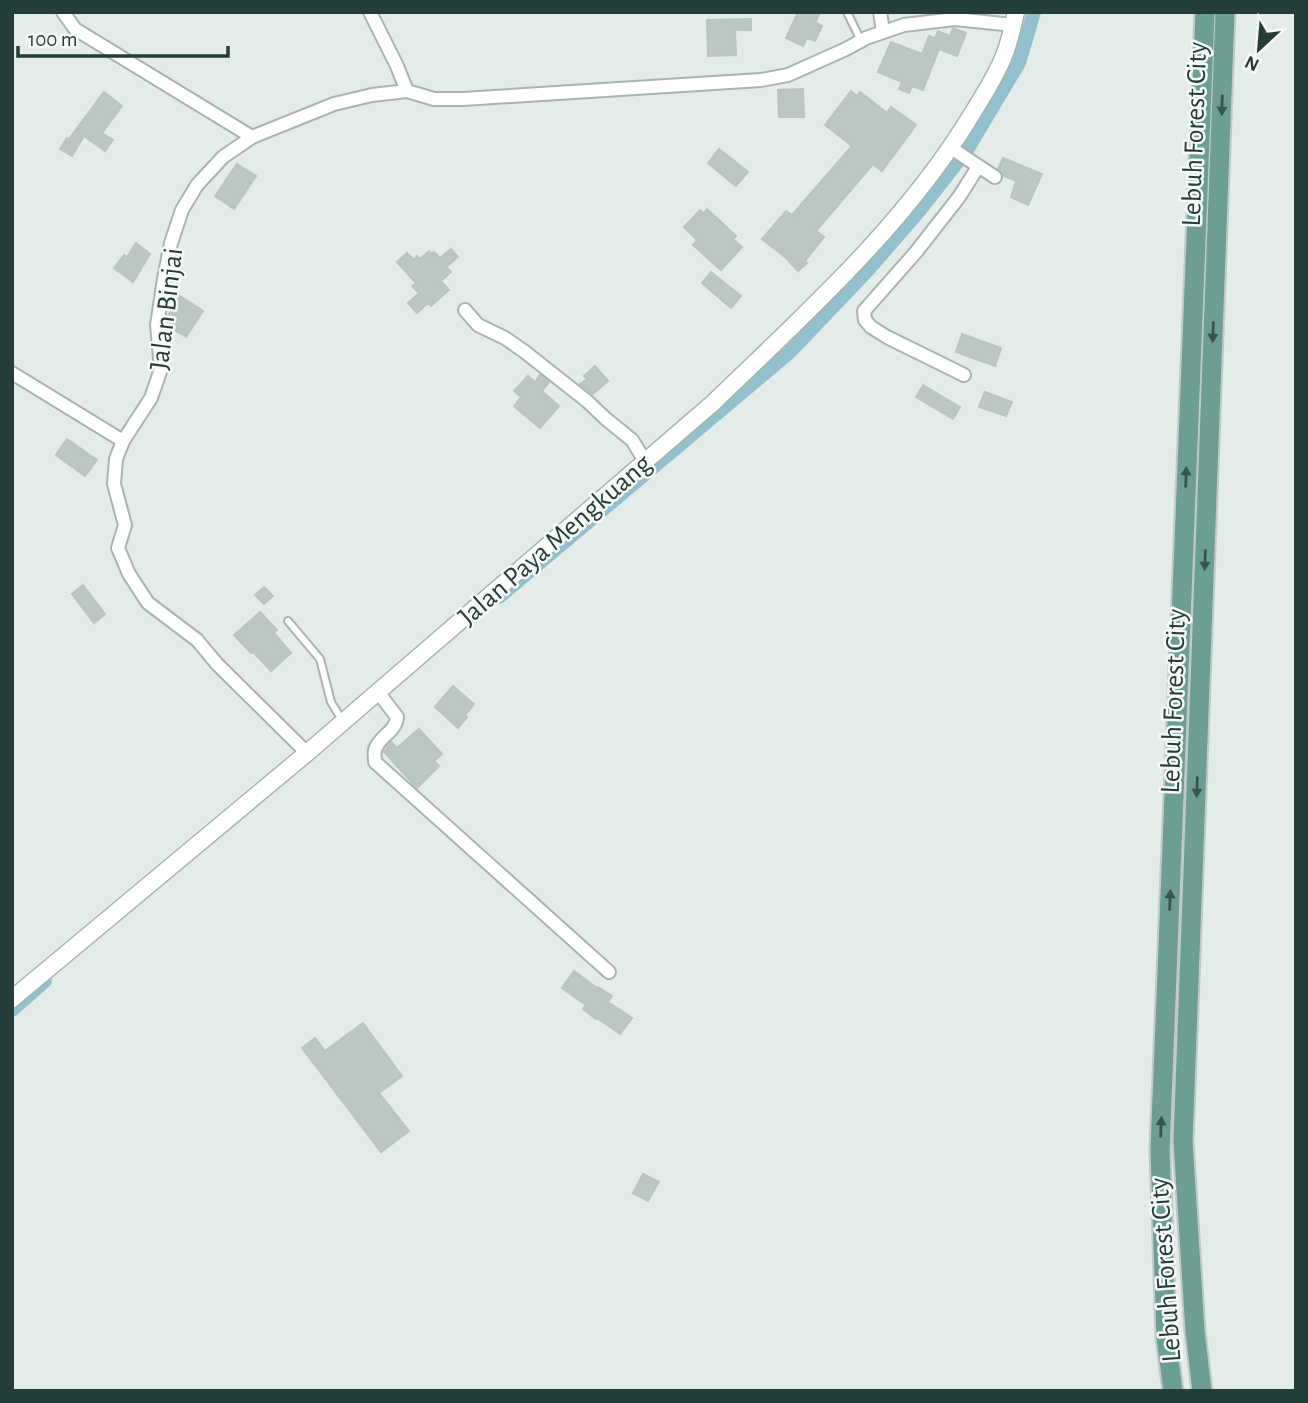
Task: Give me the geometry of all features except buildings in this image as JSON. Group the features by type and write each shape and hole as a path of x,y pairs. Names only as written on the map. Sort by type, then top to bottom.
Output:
{"main road":[{"name":"Lebuh Forest City","path":"1173,1391 1166,1336 1160,1150 1205,12"},
{"name":"Lebuh Forest City","path":"1202,1391 1195,1331 1184,1141 1225,12"}],"street":[{"path":"63,12 75,29 252,137"},
{"path":"370,12 407,90 434,99 761,80 788,75 883,31 904,25 955,19 1015,18"},
{"path":"880,12 883,31"},
{"name":"Jalan Paya Mengkuang","path":"12,999 307,753 713,403 852,266 898,215 951,148 995,76 1006,52 1015,18"},
{"name":"Jalan Binjai","path":"307,753 217,664 197,640 148,603 129,574 118,548 125,525 114,484 116,459 123,441 151,398 161,369 157,325 172,243 182,210 197,185 223,157 252,137 334,104 407,90"},
{"path":"951,148 995,177"},
{"path":"964,376 871,327 865,320 864,311 959,198 978,167"},
{"path":"465,310 478,326 505,338 587,401 632,440 645,461"},
{"path":"12,373 123,441"},
{"path":"378,692 394,711 397,723 385,734 375,751 375,762 609,972"}],"lane":[{"path":"847,12 861,41"},
{"path":"288,621 320,659 331,702 343,722"}],"waterway":[{"path":"499,597 790,352 869,269 967,150 1019,63 1034,12"},
{"path":"12,1010 45,981"}]}
